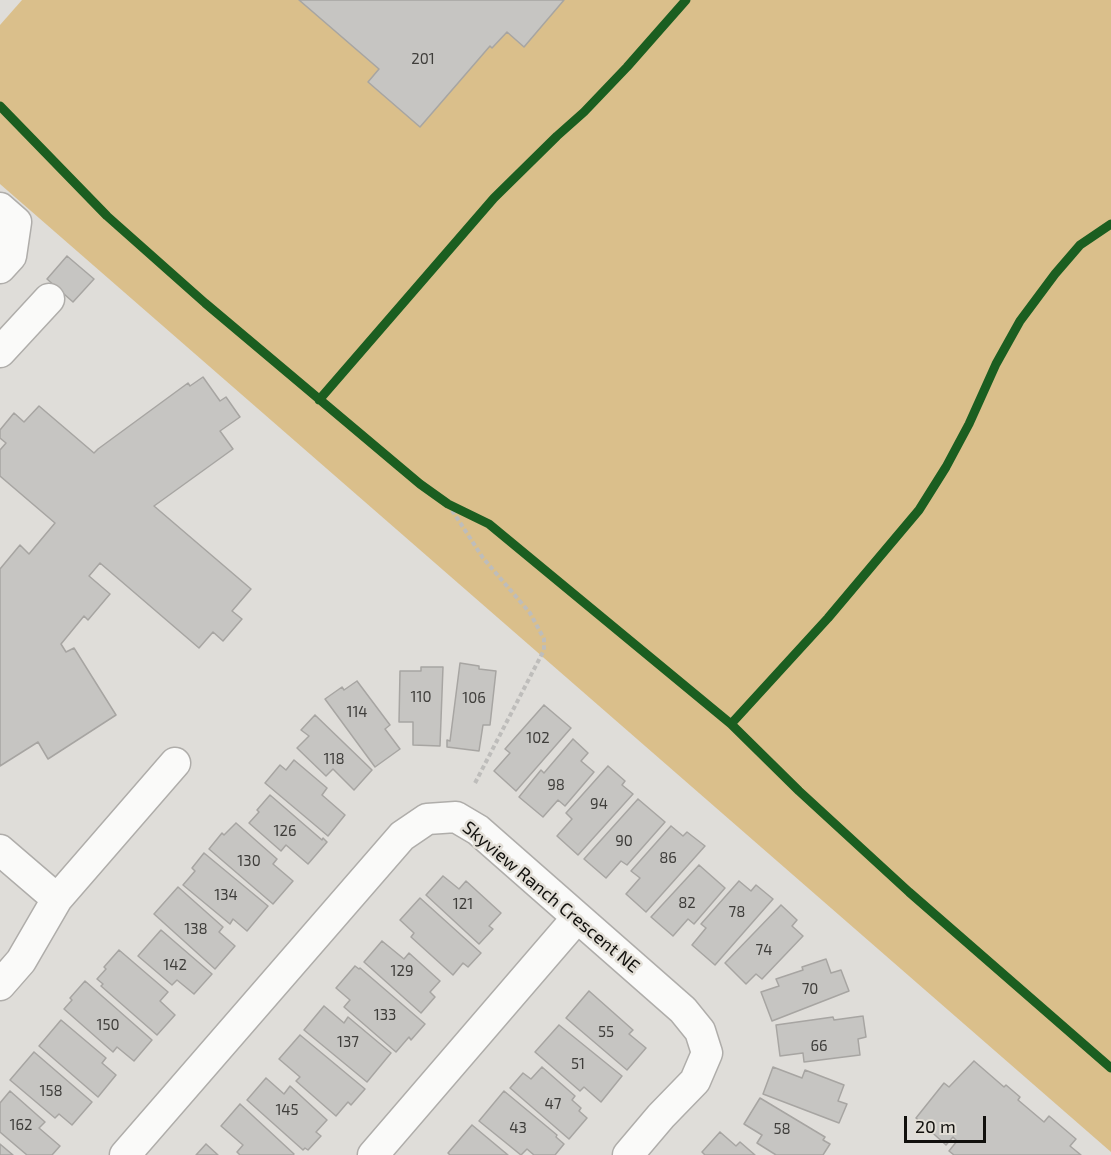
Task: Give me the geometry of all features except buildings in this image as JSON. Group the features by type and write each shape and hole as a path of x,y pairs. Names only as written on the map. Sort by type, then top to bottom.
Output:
{"street":[{"path":"0,208 16,222 11,256 0,268"},
{"path":"0,352 49,299"},
{"path":"0,985 21,961 57,899 175,763"},
{"name":"Skyview Ranch Crescent NE","path":"125,1155 402,836 427,819 456,817 478,830 683,1010 700,1031 707,1053 695,1082 661,1116 628,1155"},
{"path":"0,850 57,899"},
{"path":"373,1155 577,918"}],"path":[{"path":"448,504 483,558 530,612 544,639 544,650 474,785"}],"shaded area":[{"path":"22,0 1111,0 1111,1152 0,184 0,25"}],"cycle path":[{"path":"319,400 494,198 584,112 686,0"},
{"path":"0,106 107,216 205,303 420,484 448,504 489,524 731,724 799,791 909,892 1111,1068"},
{"path":"731,724 828,618 919,510 969,424 996,364 1020,321 1080,245 1111,224"}]}
